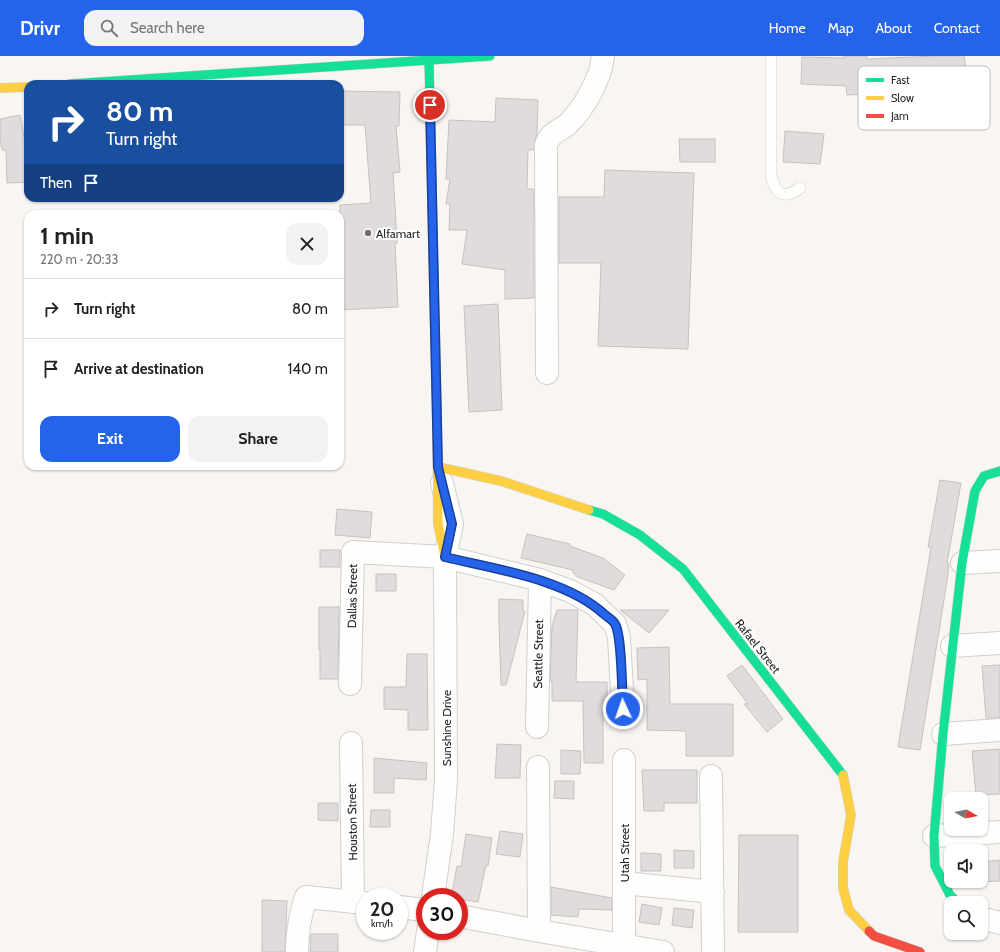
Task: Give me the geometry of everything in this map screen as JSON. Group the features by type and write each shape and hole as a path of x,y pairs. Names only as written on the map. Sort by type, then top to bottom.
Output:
{"street":[{"path":"130,80 490,56"},
{"path":"547,374 546,145 549,137 555,131 569,123 580,108 600,72 603,56"},
{"path":"429,60 438,467"},
{"path":"0,88 24,87"},
{"name":"Sunshine Drive","path":"434,888 442,834 446,779 445,557 452,524 438,467"},
{"name":"Rafael Street","path":"438,467 501,480 603,514 640,535 683,569 843,774 851,815 843,862 843,888 849,910 874,936 920,952"},
{"path":"951,896 935,866 934,836 952,646 962,563 975,491 984,476 1000,471"},
{"name":"Dallas Street","path":"350,684 353,552 445,557"},
{"path":"445,557 540,580 570,591 594,604 615,624 619,637 623,709"},
{"path":"962,563 1000,561"},
{"name":"Seattle Street","path":"537,727 540,580"},
{"path":"952,646 1000,643"},
{"path":"943,734 1000,730"},
{"name":"Houston Street","path":"351,743 358,888"},
{"name":"Utah Street","path":"624,760 624,946"},
{"path":"538,767 539,931"},
{"path":"711,776 714,952"},
{"path":"934,836 1000,832"},
{"path":"624,883 713,892"},
{"path":"297,952 297,935 301,912 306,897 356,903"},
{"path":"468,918 663,952"},
{"path":"988,920 1000,923"},
{"path":"424,952 426,940"}],"lane":[{"path":"771,56 771,175 773,187 778,192 784,194 793,193 800,188"}],"building":[{"path":"844,56 867,56 867,59 964,56 966,66 858,66 858,94 847,95 846,86 801,84 802,57 844,58"},
{"path":"344,91 400,92 399,126 396,126 400,172 393,173 397,243 395,243 398,307 344,310 344,210 340,210 340,205 371,203 365,125 344,125"},
{"path":"496,98 538,100 537,134 534,150 528,150 527,189 533,189 534,197 534,298 505,299 505,270 462,264 467,230 449,230 450,204 446,204 450,179 446,179 449,120 495,122"},
{"path":"20,115 24,136 24,182 7,183 6,150 2,150 0,139 0,119"},
{"path":"785,131 824,134 820,164 783,162"},
{"path":"679,139 715,139 715,162 680,162"},
{"path":"605,170 694,173 688,349 598,346 601,263 559,263 559,197 604,197"},
{"path":"498,304 502,410 469,412 464,306"},
{"path":"940,480 961,483 947,564 949,564 947,581 920,750 898,747 931,547 928,547"},
{"path":"337,509 372,512 370,538 335,535"},
{"path":"527,534 570,544 570,546 603,558 625,575 614,590 578,577 573,573 573,570 521,558"},
{"path":"320,550 340,550 340,567 320,567"},
{"path":"376,574 396,574 396,591 376,591"},
{"path":"499,599 523,600 523,611 525,611 506,685 501,685"},
{"path":"319,607 339,607 338,679 320,679"},
{"path":"557,610 578,610 576,682 607,682 607,699 603,700 603,763 584,763 583,701 552,701 552,681 550,681 552,626"},
{"path":"620,610 669,610 649,633"},
{"path":"669,647 670,704 733,704 733,756 686,756 686,731 647,730 647,679 638,680 637,648"},
{"path":"407,654 427,654 428,730 408,730 408,710 384,709 384,687 406,687"},
{"path":"742,665 783,719 767,732 744,704 748,704 727,676"},
{"path":"1000,665 1000,718 986,718 982,666"},
{"path":"497,744 521,745 520,778 495,778"},
{"path":"1000,749 1000,794 988,794 988,792 976,792 972,751"},
{"path":"561,750 581,751 580,774 561,774"},
{"path":"374,758 427,763 426,780 394,778 394,793 374,793"},
{"path":"642,770 697,770 697,803 664,803 664,811 644,811"},
{"path":"555,781 574,781 574,799 554,798"},
{"path":"318,803 338,803 338,821 318,820"},
{"path":"371,810 390,810 390,827 370,827"},
{"path":"500,831 523,834 520,857 496,854"},
{"path":"466,834 492,838 488,866 486,865 478,902 468,900 468,888 453,888 457,866 461,867"},
{"path":"739,835 798,835 798,932 738,932"},
{"path":"674,850 694,851 694,868 674,868"},
{"path":"641,853 661,854 661,871 641,871"},
{"path":"1000,860 1000,881 988,882 988,861"},
{"path":"551,887 612,898 612,910 579,909 578,917 551,915"},
{"path":"262,900 287,901 285,952 262,952"},
{"path":"642,904 662,908 659,925 639,922"},
{"path":"674,908 694,910 692,928 672,925"},
{"path":"311,934 338,934 338,952 310,952"}],"traffic: fast":[{"path":"130,80 490,56"},
{"path":"429,60 437,419"},
{"path":"951,896 935,866 934,836 943,734 962,563 975,491 984,476 1000,471"},
{"path":"589,510 603,514 640,535 683,569 843,775"}],"traffic: slow":[{"path":"0,88 24,87"},
{"path":"437,419 438,524 445,557"},
{"path":"438,467 501,481 589,510"},
{"path":"843,775 851,815 843,862 843,888 849,910 869,931"}],"traffic: jam":[{"path":"869,931 874,936 920,952"}],"place":[{"name":"Alfamart","path":"368,233"}],"route":[{"path":"430,105 438,467 452,524 445,557 540,580 570,591 594,604 615,624 619,637 623,709"}]}
